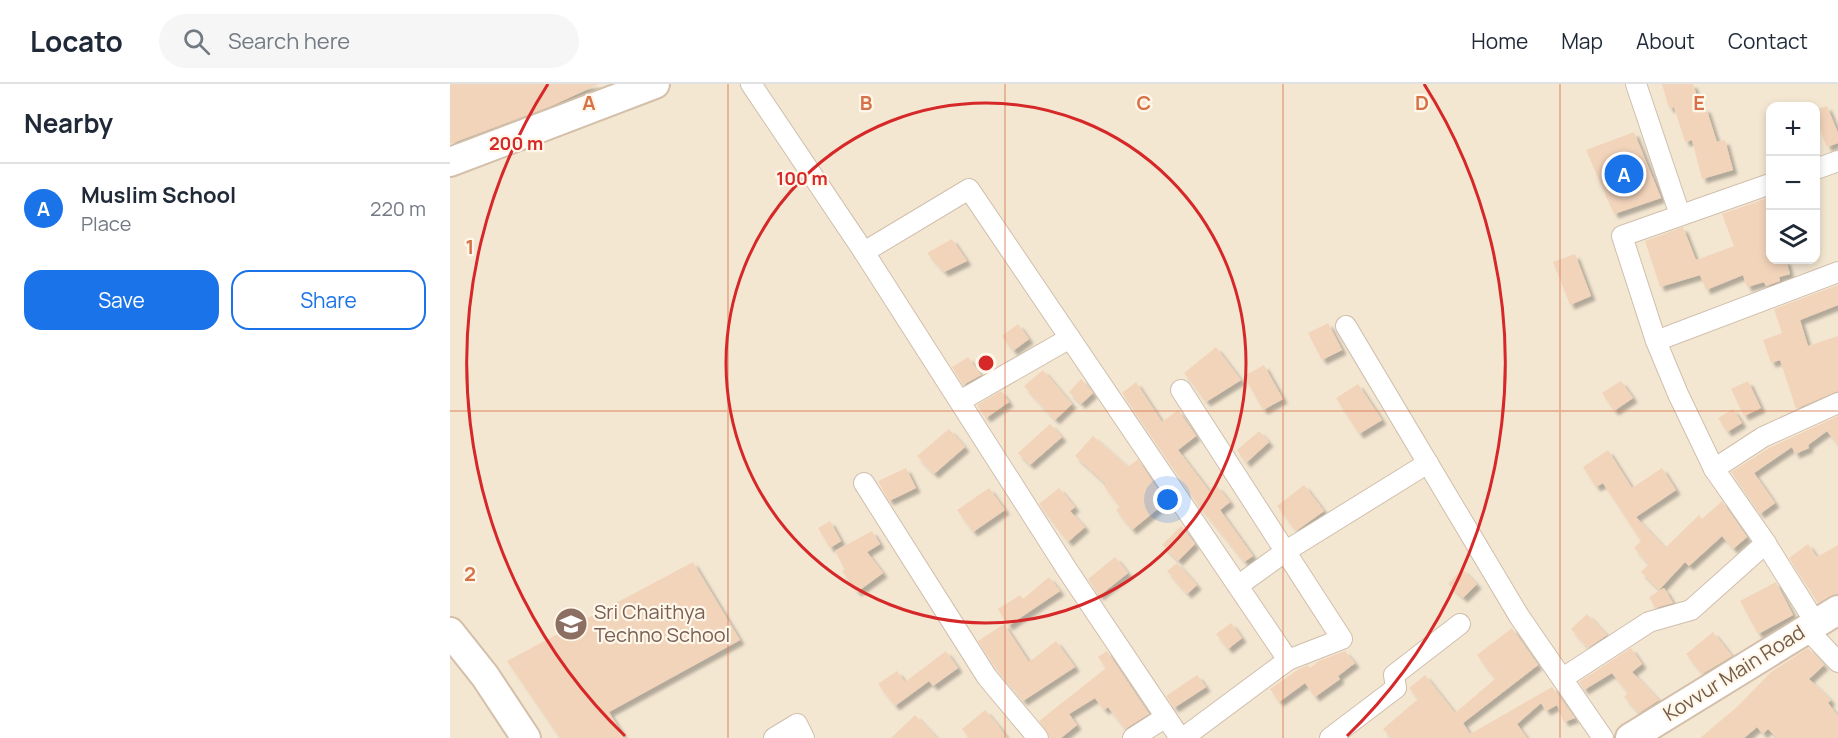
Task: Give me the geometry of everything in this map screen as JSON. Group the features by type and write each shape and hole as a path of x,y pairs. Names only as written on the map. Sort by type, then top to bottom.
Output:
{"street":[{"path":"450,162 655,84"},
{"path":"751,84 864,252 1068,571 1182,738 1288,660 1342,639 1181,390"},
{"path":"1636,84 1680,215"},
{"path":"1820,167 1838,161"},
{"path":"1766,185 1622,236 1656,340 1678,394 1714,469 1819,620 1838,662"},
{"path":"864,252 969,189 1288,660"},
{"path":"1656,340 1838,272"},
{"path":"1346,326 1519,616 1603,738"},
{"path":"960,401 1070,338"},
{"path":"1714,469 1763,437 1838,403"},
{"path":"1239,585 1286,551 1428,463"},
{"path":"864,483 987,677 1038,738"},
{"path":"1563,678 1649,622 1691,610 1766,543"},
{"name":"Kovvur Main Road","path":"1630,738 1819,620"},
{"path":"1330,738 1396,688 1394,675 1460,624"},
{"path":"450,632 485,676 526,738"},
{"path":"1133,738 1166,717"},
{"path":"774,738 797,724 804,738"}],"shaded area":[{"path":"450,84 1838,84 1838,738 450,738"}],"building":[{"path":"450,84 599,84 549,107 450,144"},
{"path":"1662,84 1693,84 1701,109 1706,108 1717,142 1725,140 1733,170 1702,179 1692,140 1685,142 1674,107 1669,108"},
{"path":"1827,106 1838,133 1838,143 1827,147 1820,130 1820,108"},
{"path":"1634,132 1661,198 1614,214 1586,150"},
{"path":"1766,198 1766,264 1787,264 1790,274 1779,277 1780,281 1766,286 1764,282 1747,287 1743,275 1706,290 1700,275 1660,287 1645,241 1683,227 1696,260 1734,246 1722,214"},
{"path":"952,239 967,261 944,272 927,253"},
{"path":"1575,254 1591,296 1570,305 1553,262"},
{"path":"1838,285 1838,305 1800,320 1808,346 1838,336 1838,391 1796,409 1780,360 1771,363 1763,340 1782,333 1774,309"},
{"path":"1328,323 1342,350 1322,360 1308,333"},
{"path":"1018,324 1029,339 1013,351 1002,336"},
{"path":"1216,347 1241,380 1206,402 1184,373"},
{"path":"968,357 981,375 963,385 952,367"},
{"path":"1264,365 1283,399 1263,410 1244,376"},
{"path":"1043,370 1072,404 1055,420 1024,386"},
{"path":"1081,379 1093,393 1081,404 1069,392"},
{"path":"1621,381 1633,398 1614,411 1602,393"},
{"path":"1748,381 1761,408 1744,416 1731,389"},
{"path":"1136,382 1162,422 1178,410 1196,436 1178,450 1210,492 1217,486 1230,502 1220,510 1253,556 1244,562 1196,502 1122,393"},
{"path":"1358,384 1382,420 1359,434 1336,398"},
{"path":"1001,391 1009,402 986,418 977,405"},
{"path":"1733,409 1742,423 1727,432 1718,418"},
{"path":"1838,416 1838,445 1827,431 1808,445 1809,448 1795,454 1792,447 1754,473 1775,503 1760,514 1731,472 1769,448"},
{"path":"1050,424 1062,437 1030,465 1018,453"},
{"path":"949,429 965,447 934,474 917,456"},
{"path":"1259,431 1269,442 1246,463 1237,450"},
{"path":"1093,436 1128,467 1138,459 1166,502 1132,530 1116,510 1120,507 1104,486 1106,484 1075,456"},
{"path":"1608,450 1632,488 1662,468 1676,490 1636,517 1665,548 1699,515 1702,519 1722,501 1747,537 1733,549 1722,536 1689,566 1685,562 1659,590 1641,572 1649,564 1634,548 1641,541 1603,483 1596,487 1583,467"},
{"path":"906,468 916,488 889,501 878,481"},
{"path":"1304,485 1324,511 1296,531 1277,506"},
{"path":"989,488 1005,510 973,532 957,510"},
{"path":"1059,488 1075,507 1070,511 1085,527 1068,542 1039,504"},
{"path":"830,521 841,541 830,548 818,528"},
{"path":"1181,526 1195,544 1178,561 1162,545"},
{"path":"872,531 880,544 867,552 883,573 857,592 842,571 845,570 835,551"},
{"path":"1808,544 1817,557 1838,545 1838,594 1818,603 1789,558"},
{"path":"1115,557 1128,573 1099,596 1088,579"},
{"path":"693,562 740,640 609,712 625,738 560,738 507,661"},
{"path":"1177,563 1197,585 1187,594 1167,571"},
{"path":"1462,569 1477,584 1463,598 1448,584"},
{"path":"1049,577 1060,591 1008,626 998,609 1020,595 1023,599"},
{"path":"1776,582 1793,615 1758,634 1740,601"},
{"path":"1664,588 1673,603 1655,608 1649,597"},
{"path":"1587,614 1607,635 1588,648 1571,629"},
{"path":"1231,623 1242,638 1228,649 1216,634"},
{"path":"1004,624 1029,662 1056,641 1075,667 1023,701 997,670 978,641"},
{"path":"1512,628 1538,665 1463,723 1470,734 1552,687 1575,718 1564,722 1557,705 1546,711 1541,703 1517,724 1527,738 1391,738 1383,729 1418,699 1409,688 1425,675 1455,713 1495,679 1477,655"},
{"path":"1713,632 1732,656 1702,674 1686,654"},
{"path":"1631,648 1642,664 1632,672 1659,700 1639,713 1624,697 1628,693 1612,673 1584,690 1579,682"},
{"path":"1808,648 1824,665 1809,679 1831,700 1828,703 1838,716 1838,738 1777,738 1768,729 1763,734 1757,727 1744,738 1700,738 1738,706 1771,672"},
{"path":"946,651 958,668 933,686 929,681 895,706 878,684 897,671 905,682"},
{"path":"1107,651 1149,714 1125,729 1108,707 1104,710 1095,698 1069,714 1077,725 1061,738 1050,738 1039,721 1106,668 1098,657"},
{"path":"1345,651 1355,663 1338,676 1340,679 1315,697 1305,683 1279,702 1270,689 1299,669 1308,665 1310,668 1319,661"},
{"path":"1197,675 1206,687 1174,708 1166,696"},
{"path":"985,710 1007,738 969,738 962,729"},
{"path":"915,715 937,738 891,738"}],"place":[{"name":"Muslim School","path":"1624,174"},
{"name":"Sri Chaithya Techno School","path":"571,624"}]}
